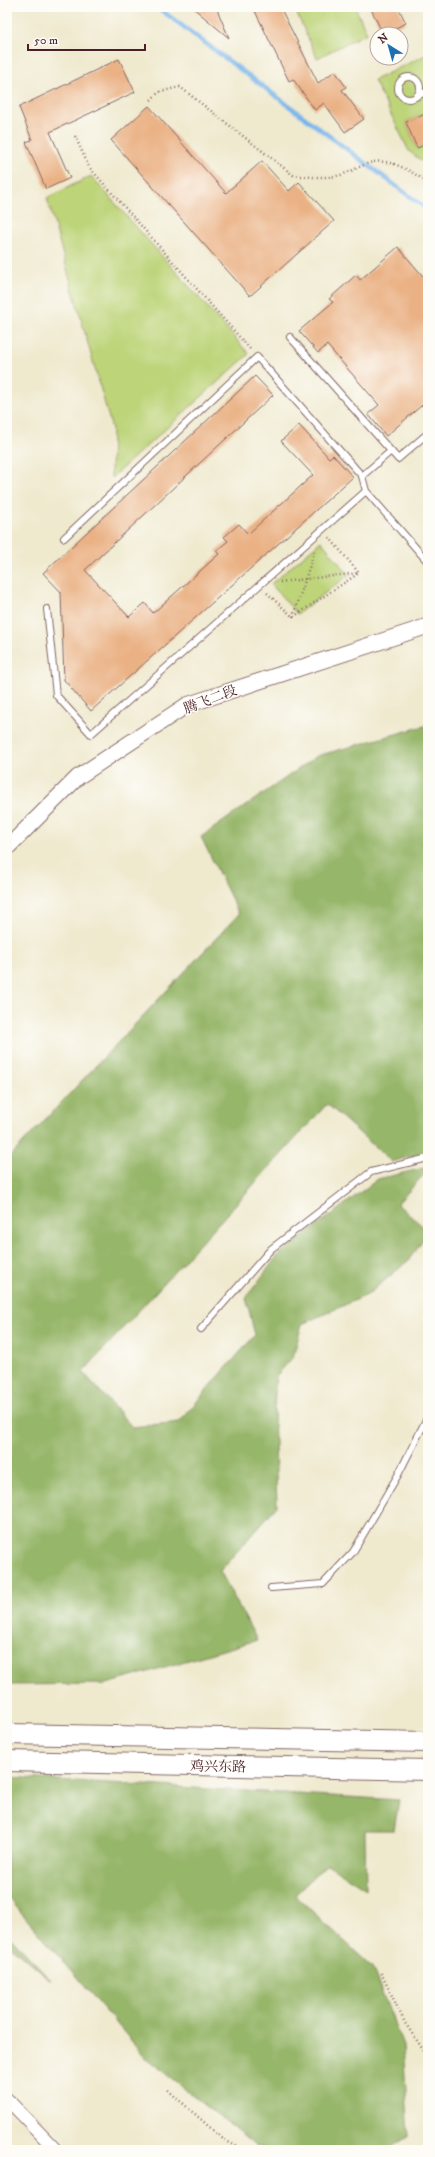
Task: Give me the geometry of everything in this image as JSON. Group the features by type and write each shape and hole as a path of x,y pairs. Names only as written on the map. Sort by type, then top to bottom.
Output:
{"highway":[{"name":"鸡兴东路","path":"7,1734 428,1742"},
{"name":"鸡兴东路","path":"7,1761 428,1770"}],"street":[{"name":"腾飞二段","path":"7,848 78,777 187,705 428,626"},
{"path":"9,2103 56,2150"}],"lane":[{"path":"415,97 428,91"},
{"path":"290,337 398,459 428,433"},
{"path":"64,538 257,357 362,476 366,491 428,562"},
{"path":"362,476 391,451"},
{"path":"47,609 56,695 91,734 366,491"},
{"path":"201,1329 271,1249 371,1172 428,1158"},
{"path":"272,1588 323,1584 353,1552 398,1475 428,1416"}],"path":[{"path":"152,100 159,92 180,86 293,175 312,178 338,176 375,162 388,164 413,172 428,183"},
{"path":"75,136 89,168 257,357"},
{"path":"323,529 359,573"},
{"path":"293,617 323,529"},
{"path":"260,585 359,573"},
{"path":"293,617 359,573"},
{"path":"260,585 293,617"},
{"path":"381,1973 405,2022 428,2057"},
{"path":"168,2090 223,2139 243,2150"}],"green space":[{"path":"294,7 355,7 367,33 317,58"},
{"path":"428,54 428,113 406,122 417,148 428,144 428,166 409,151 374,80 403,66 409,66 409,63"},
{"path":"91,176 249,354 111,478 112,429 47,198"},
{"path":"321,541 349,575 297,614 271,584"},
{"path":"428,725 428,1151 392,1162 327,1104 83,1372 132,1427 179,1422 255,1335 246,1298 278,1255 378,1179 428,1167 428,1170 397,1204 428,1231 428,1234 407,1262 367,1295 302,1324 293,1357 276,1376 274,1409 277,1506 220,1571 257,1640 107,1684 7,1685 7,1160 239,914 201,837 317,756"},
{"path":"7,1777 399,1800 394,1830 365,1830 366,1889 327,1864 295,1895 372,1967 403,2045 409,2136 387,2150 269,2150 258,2147 147,2059 7,1896"},
{"path":"7,1933 51,1981 7,1943"}],"building":[{"path":"192,7 216,7 229,38"},
{"path":"253,7 280,7 318,83 335,71 346,87 342,90 364,119 345,132 324,103 315,110 293,79 289,81"},
{"path":"370,7 398,7 406,23 400,26 379,26"},
{"path":"119,59 135,92 50,132 70,178 46,189 26,142 32,140 19,107"},
{"path":"149,106 226,193 262,161 289,191 299,182 334,221 250,296 111,140"},
{"path":"428,113 428,144 417,148 406,122"},
{"path":"398,247 428,282 428,400 386,436 368,414 379,405 327,345 318,353 299,331 333,302 329,299 356,275 360,280"},
{"path":"255,376 273,395 85,570 129,617 145,603 153,613 219,554 216,551 228,541 224,537 239,524 248,534 313,475 281,441 299,425 329,458 333,455 353,477 91,711 64,680 61,592 43,573"}],"waterway":[{"path":"157,7 428,210"}]}
